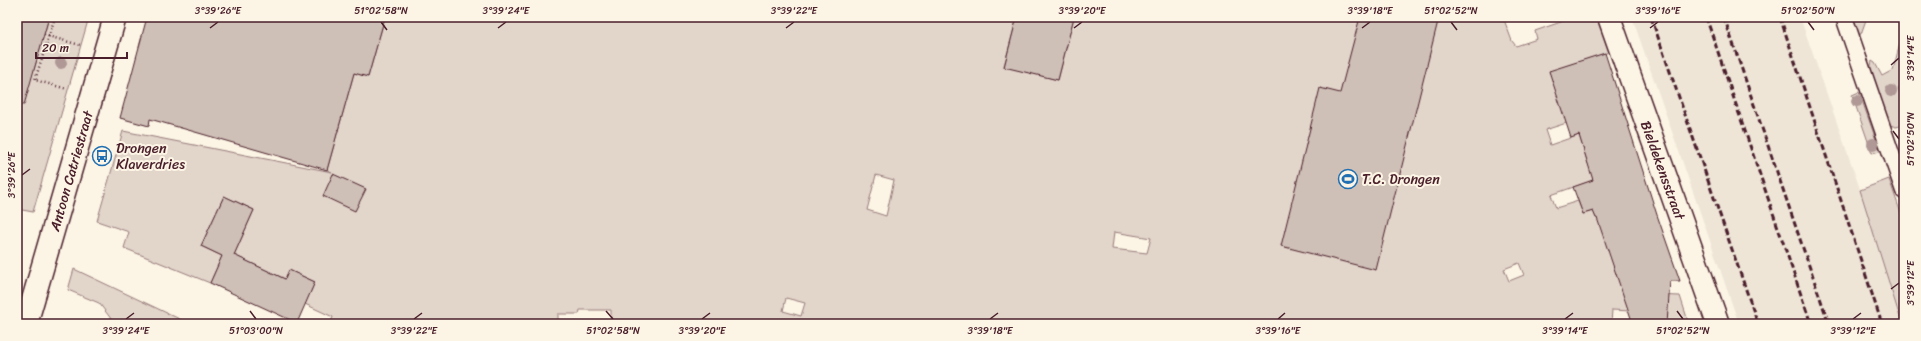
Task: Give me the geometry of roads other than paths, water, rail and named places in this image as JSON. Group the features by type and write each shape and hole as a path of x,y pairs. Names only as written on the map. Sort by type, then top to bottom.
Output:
{"street":[{"name":"Antoon Catriestraat","path":"26,324 116,17"},
{"name":"Bieldekensstraat","path":"1609,17 1718,324"}],"lane":[{"path":"1844,17 1904,191"}],"railway":[{"path":"1651,17 1758,324"},
{"path":"1706,17 1811,324"},
{"path":"1724,17 1829,324"},
{"path":"1780,17 1882,324"}],"place":[{"name":"Drongen Klaverdries","path":"102,156"},
{"name":"T.C. Drongen","path":"1348,179"}]}
